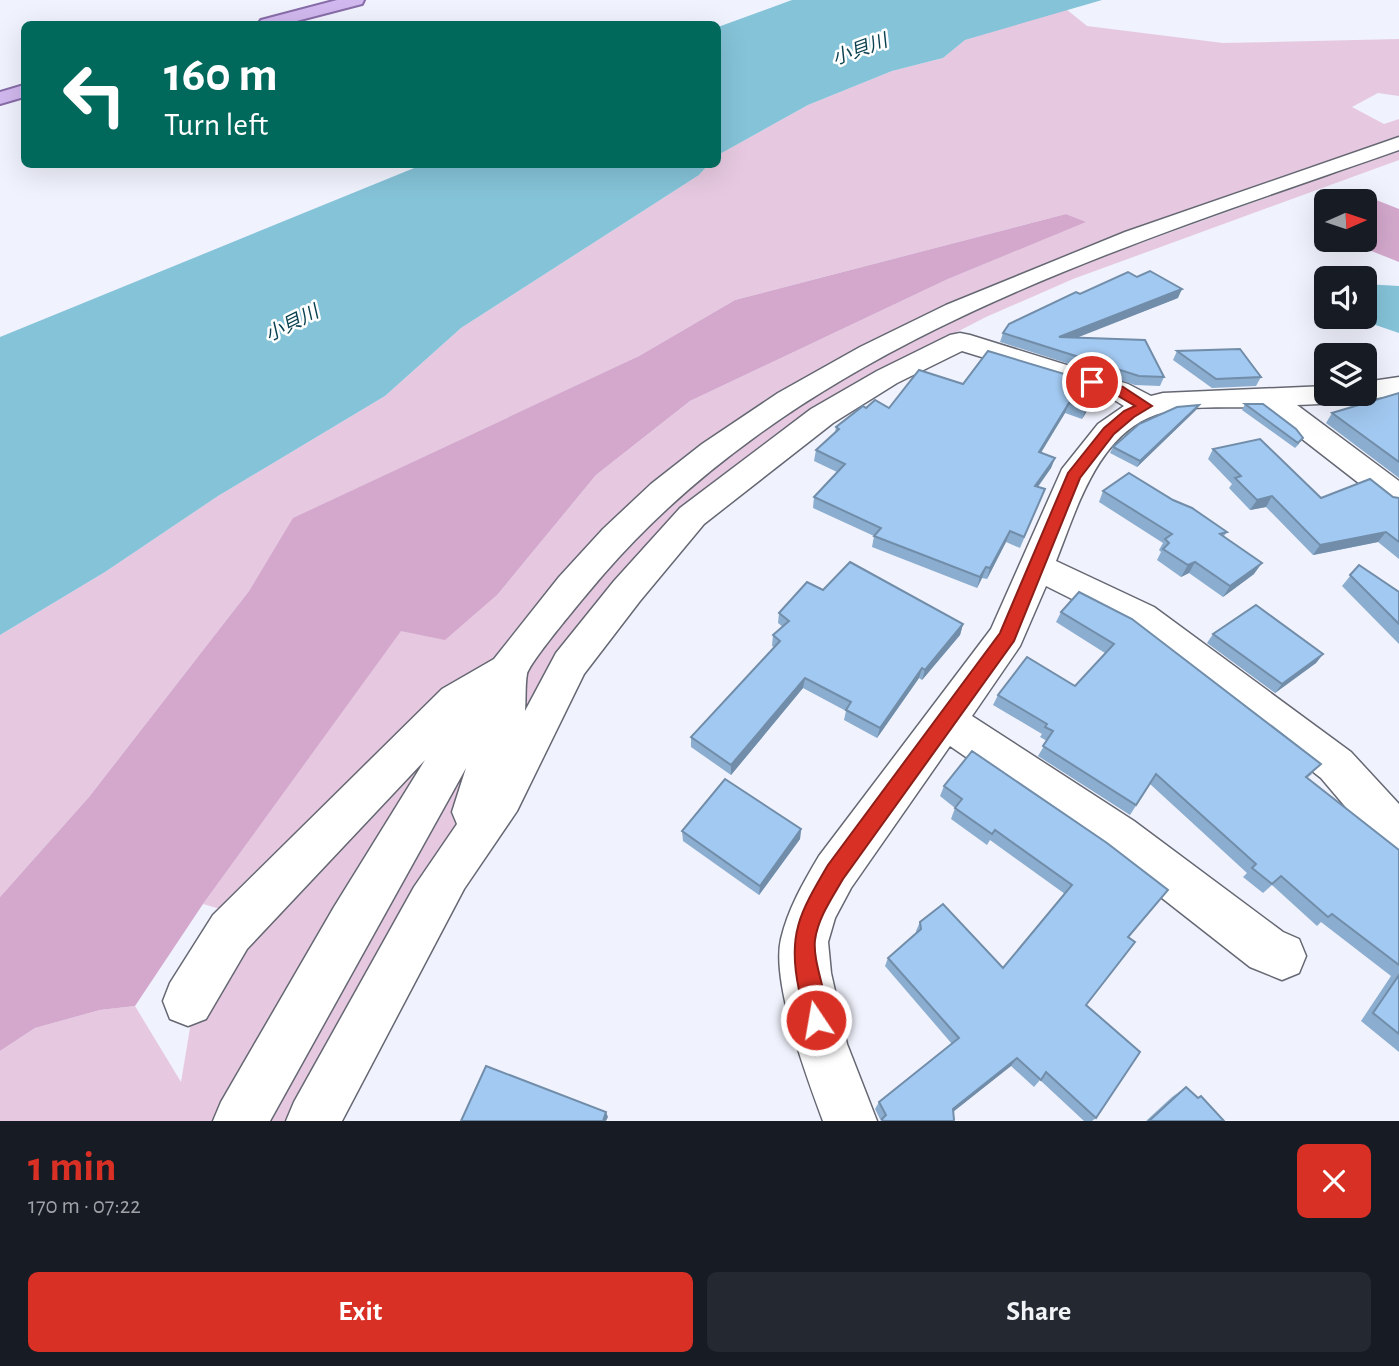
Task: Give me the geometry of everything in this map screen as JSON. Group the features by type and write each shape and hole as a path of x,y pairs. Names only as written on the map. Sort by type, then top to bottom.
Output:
{"main road":[{"path":"278,21 356,0"},
{"path":"0,97 21,92"}],"street":[{"path":"240,1121 311,990 430,788 510,666 590,568 652,503 711,452 780,404 862,358 1014,286 1170,226 1399,144"},
{"path":"313,1121 383,987 461,856 500,803 570,664 692,516 822,416 887,377 960,341 1118,390 1146,406"},
{"path":"1377,389 1399,386"},
{"path":"850,1121 821,1044 806,972 804,942 813,911 835,872 1007,636 1073,477 1109,431 1129,414 1146,406 1186,400 1314,396"},
{"path":"1268,398 1399,497"},
{"path":"1037,567 1141,617 1336,765 1399,836"},
{"path":"461,856 504,715 510,666"},
{"path":"188,1001 230,932 456,701 510,666"},
{"path":"946,721 1118,836 1267,950 1282,956"}],"shaded area":[{"path":"1066,9 1087,26 1223,43 1399,39 1399,96 1378,93 1352,107 1384,124 1399,119 1399,140 1120,239 745,417 234,913 203,904 401,630 498,594 596,475 690,401 948,279 1085,222 1066,214 735,300 639,356 294,518 249,591 89,797 0,897 0,635 105,572 218,496 385,396 461,328 699,175 705,168 721,168 721,153 808,105 892,71 943,58 965,40"},
{"path":"1399,150 1399,160 1073,279 986,317 877,373 787,426 715,487 482,815 516,677 561,619 641,530 708,466 866,362 977,308 1060,272"},
{"path":"1377,200 1399,209 1399,262 1374,252 1377,252"},
{"path":"1066,214 1086,222 948,279 690,401 596,475 498,594 445,640 401,631 203,904 135,1006 100,1010 35,1028 0,1051 0,897 89,797 249,591 293,518 639,356 735,300"},
{"path":"496,706 450,845 302,1121 261,1121"},
{"path":"456,710 224,1121 0,1121 0,1051 35,1028 100,1010 135,1006 181,1082 193,1010"}],"water":[{"name":"小貝川","path":"792,0 1102,0 965,40 943,58 892,71 808,105 721,153 721,26"},
{"name":"小貝川","path":"414,168 705,168 699,175 461,328 385,396 218,496 105,572 0,635 0,337"},
{"path":"1377,285 1399,286 1399,333 1377,326"}],"building":[{"path":"1150,271 1182,289 1059,337 1145,340 1164,377 1139,376 1003,333 1009,324 1076,292 1080,294 1128,272 1137,277"},
{"path":"1240,349 1261,377 1216,379 1177,351"},
{"path":"988,351 1101,385 1086,408 1069,403 1039,452 1055,458 1035,486 1045,489 1024,537 1010,531 990,568 986,567 980,577 874,536 881,528 814,497 845,464 816,450 839,429 836,427 875,400 889,408 919,370 963,384"},
{"path":"1399,393 1399,462 1332,413 1355,406 1377,406 1377,400"},
{"path":"1245,404 1263,404 1296,429 1303,438 1298,443"},
{"path":"1199,405 1140,461 1113,447 1139,424 1177,407"},
{"path":"1260,439 1321,498 1370,479 1393,497 1399,498 1399,542 1386,532 1320,545 1272,496 1257,500 1235,478 1241,476 1213,449"},
{"path":"1129,473 1173,500 1192,508 1227,532 1220,534 1262,563 1230,586 1195,562 1188,565 1163,549 1169,543 1165,539 1172,534 1103,491"},
{"path":"850,562 963,624 925,670 922,668 880,728 846,710 851,702 805,678 731,765 691,737 780,641 773,635 789,621 779,613 807,582 823,590"},
{"path":"1359,565 1399,592 1399,624 1350,575"},
{"path":"1079,592 1132,619 1321,764 1306,777 1399,850 1399,965 1332,914 1328,917 1281,876 1272,884 1252,868 1256,864 1156,774 1136,805 1043,746 1053,731 1045,727 1047,724 998,695 1027,657 1075,686 1114,644 1061,612"},
{"path":"1256,605 1323,654 1282,684 1213,634"},
{"path":"972,751 1107,843 1168,890 1128,937 1135,942 1086,1005 1140,1052 1096,1118 1046,1072 1041,1080 1017,1058 953,1109 953,1121 882,1119 886,1115 879,1102 959,1038 888,958 921,929 920,922 943,904 1003,968 1072,885 995,830 992,834 955,808 962,799 944,786"},
{"path":"725,779 801,829 760,886 682,831"},
{"path":"1399,975 1399,1034 1373,1013"},
{"path":"486,1066 606,1112 603,1121 461,1121"},
{"path":"1186,1087 1198,1098 1201,1096 1224,1121 1149,1121"}],"route":[{"path":"816,1020 806,972 804,942 813,911 835,872 1007,636 1073,477 1109,431 1129,414 1146,406 1118,390 1092,382"}]}
